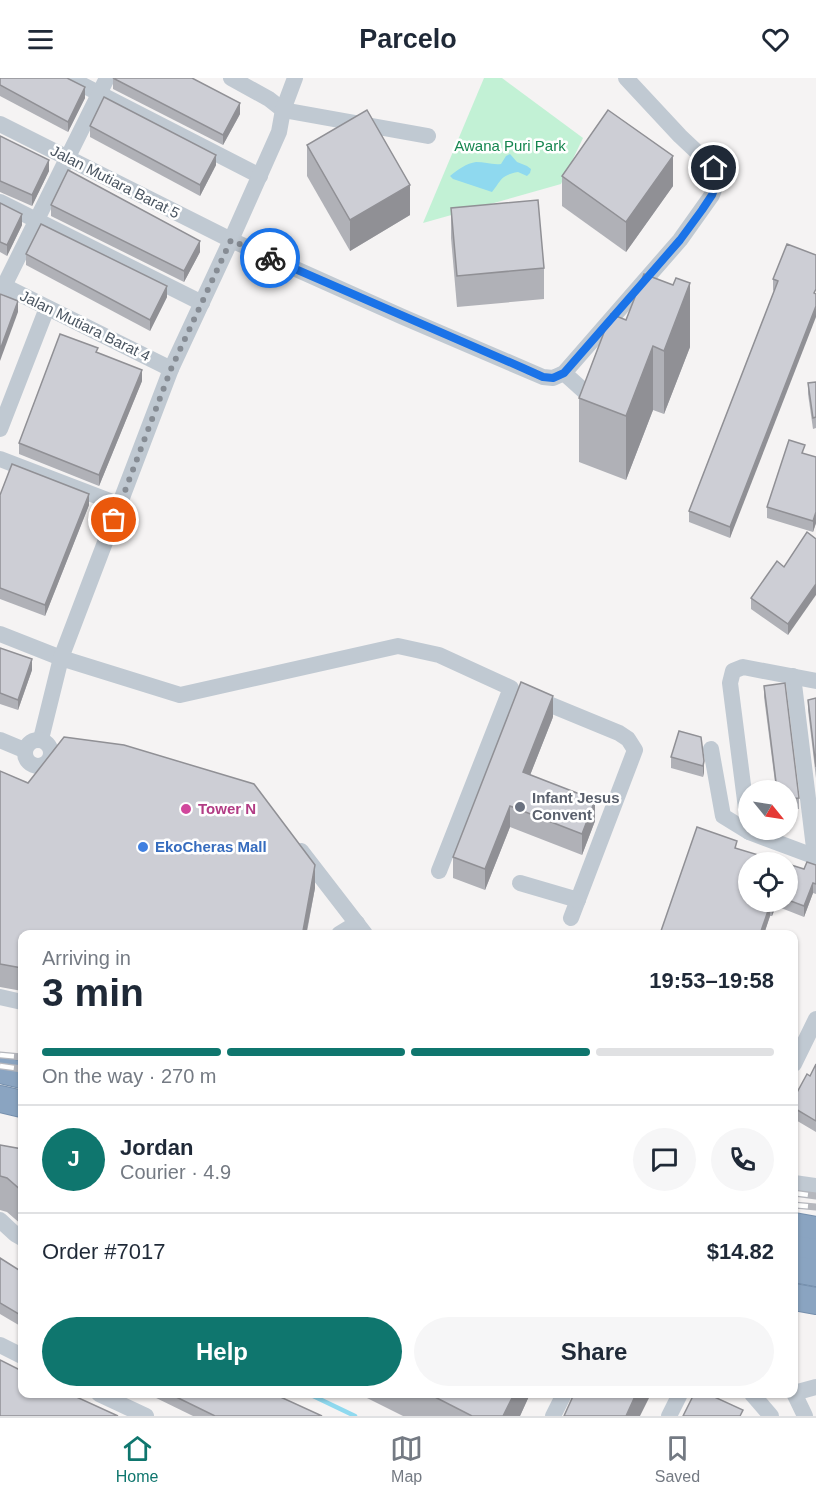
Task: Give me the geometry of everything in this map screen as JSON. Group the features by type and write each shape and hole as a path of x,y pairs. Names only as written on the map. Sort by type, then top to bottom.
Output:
{"highway":[{"path":"0,1099 18,1103"},
{"path":"798,1227 816,1230"},
{"path":"798,1250 816,1252"},
{"path":"798,1270 816,1273"},
{"path":"798,1298 816,1301"}],"street":[{"path":"69,78 103,86 260,176"},
{"path":"231,78 269,99 283,110 428,136"},
{"path":"72,751 46,744 32,740 26,746 24,754 28,762 36,766 45,764 50,757 46,744 61,658 171,369 279,132 283,110 295,78"},
{"path":"584,391 564,373 680,240 712,195 717,182 714,168 680,136 626,78"},
{"path":"2,285 103,86"},
{"name":"Jalan Mutiara Barat 5","path":"0,124 231,240 414,321 543,377 553,378 564,373"},
{"path":"0,201 201,303"},
{"name":"Jalan Mutiara Barat 4","path":"2,285 171,369"},
{"path":"0,429 47,308"},
{"path":"0,459 120,505"},
{"path":"0,634 61,658 180,695 398,646 439,655 619,733 628,739 634,750 606,809 571,918"},
{"path":"742,780 730,683 733,671 742,667 816,681"},
{"path":"771,840 816,856 793,676"},
{"path":"439,871 511,688"},
{"path":"0,740 24,750"},
{"path":"711,749 723,816 738,825"},
{"path":"293,840 361,929"},
{"path":"520,883 578,900"},
{"path":"0,997 18,1001"},
{"path":"798,1056 813,1026"},
{"path":"798,1184 816,1186"},
{"path":"0,1220 18,1235"},
{"path":"0,1345 18,1354"},
{"path":"798,1392 816,1388"},
{"path":"108,1398 146,1416"},
{"path":"553,1416 562,1398"},
{"path":"669,1416 678,1398"},
{"path":"755,1398 771,1416"},
{"path":"796,1398 805,1416"}],"green space":[{"name":"Awana Puri Park","path":"484,78 502,78 583,138 561,184 423,223"}],"water":[{"path":"510,154 517,162 531,169 530,173 527,176 518,172 508,175 492,192 450,176 462,167 473,163 501,164"}],"building":[{"path":"0,78 67,78 85,87 68,122 0,85"},
{"path":"113,78 192,78 240,103 223,135"},
{"path":"104,97 216,155 200,185 90,126"},
{"path":"367,110 410,185 350,220 307,145"},
{"path":"608,110 673,156 626,222 562,176"},
{"path":"0,136 49,160 32,195 0,181"},
{"path":"68,170 200,241 184,271 51,205"},
{"path":"538,200 544,268 457,276 451,208"},
{"path":"0,203 22,214 7,245 0,242"},
{"path":"41,224 167,286 150,320 26,254"},
{"path":"787,244 816,255 814,293 816,294 816,306 730,527 689,511 778,281 773,279"},
{"path":"644,274 673,285 676,278 690,283 664,351 653,346 626,416 579,398 611,314 626,320"},
{"path":"0,294 18,301 0,350"},
{"path":"60,334 98,348 96,352 142,370 99,475 19,443"},
{"path":"816,382 816,417 813,418 808,383"},
{"path":"789,440 805,445 802,453 816,457 816,512 813,521 767,507"},
{"path":"12,464 89,494 45,605 0,588 0,495"},
{"path":"807,532 816,539 816,584 788,624 751,598 777,561 784,567"},
{"path":"0,648 32,659 18,700 0,693"},
{"name":"Infant Jesus Convent","path":"521,682 553,696 523,772 595,800 582,834 510,806 485,869 453,857"},
{"path":"785,683 797,780 776,780 764,686"},
{"path":"816,698 816,767 808,700"},
{"path":"679,731 701,737 703,766 671,757"},
{"name":"EkoCheras Mall","path":"64,737 124,745 254,784 315,865 303,930 18,930 18,967 0,964 0,771 28,783"},
{"path":"697,827 737,841 735,848 748,852 738,852 738,912 768,912 761,930 661,930"},
{"path":"807,862 816,865 816,884 813,883 804,906 798,904 798,867 804,869"},
{"path":"816,1064 816,1121 798,1110 798,1091 807,1074 810,1076"},
{"path":"0,1145 18,1148 18,1188 7,1178 0,1176"},
{"path":"0,1258 18,1269 18,1314 0,1303"},
{"path":"0,1360 18,1369 18,1398 79,1398 118,1416 0,1416"},
{"path":"178,1398 283,1398 322,1416 215,1416"},
{"path":"437,1398 512,1398 503,1416 472,1416"},
{"path":"572,1398 634,1398 626,1416 564,1416"},
{"path":"692,1398 717,1398 743,1410 740,1416 683,1416"}],"waterway":[{"path":"317,1398 355,1416"}],"railway":[{"path":"0,1055 18,1057"},
{"path":"0,1066 18,1068"},
{"path":"798,1194 816,1196"},
{"path":"798,1205 816,1207"}],"way so far":[{"path":"114,520 171,369 231,240 270,258"}],"place":[{"name":"Infant Jesus Convent","path":"520,807"},
{"name":"Tower N","path":"186,809"},
{"name":"EkoCheras Mall","path":"143,847"}],"route":[{"path":"270,258 543,377 553,378 564,373 680,240 712,195 717,182 714,168"}]}
